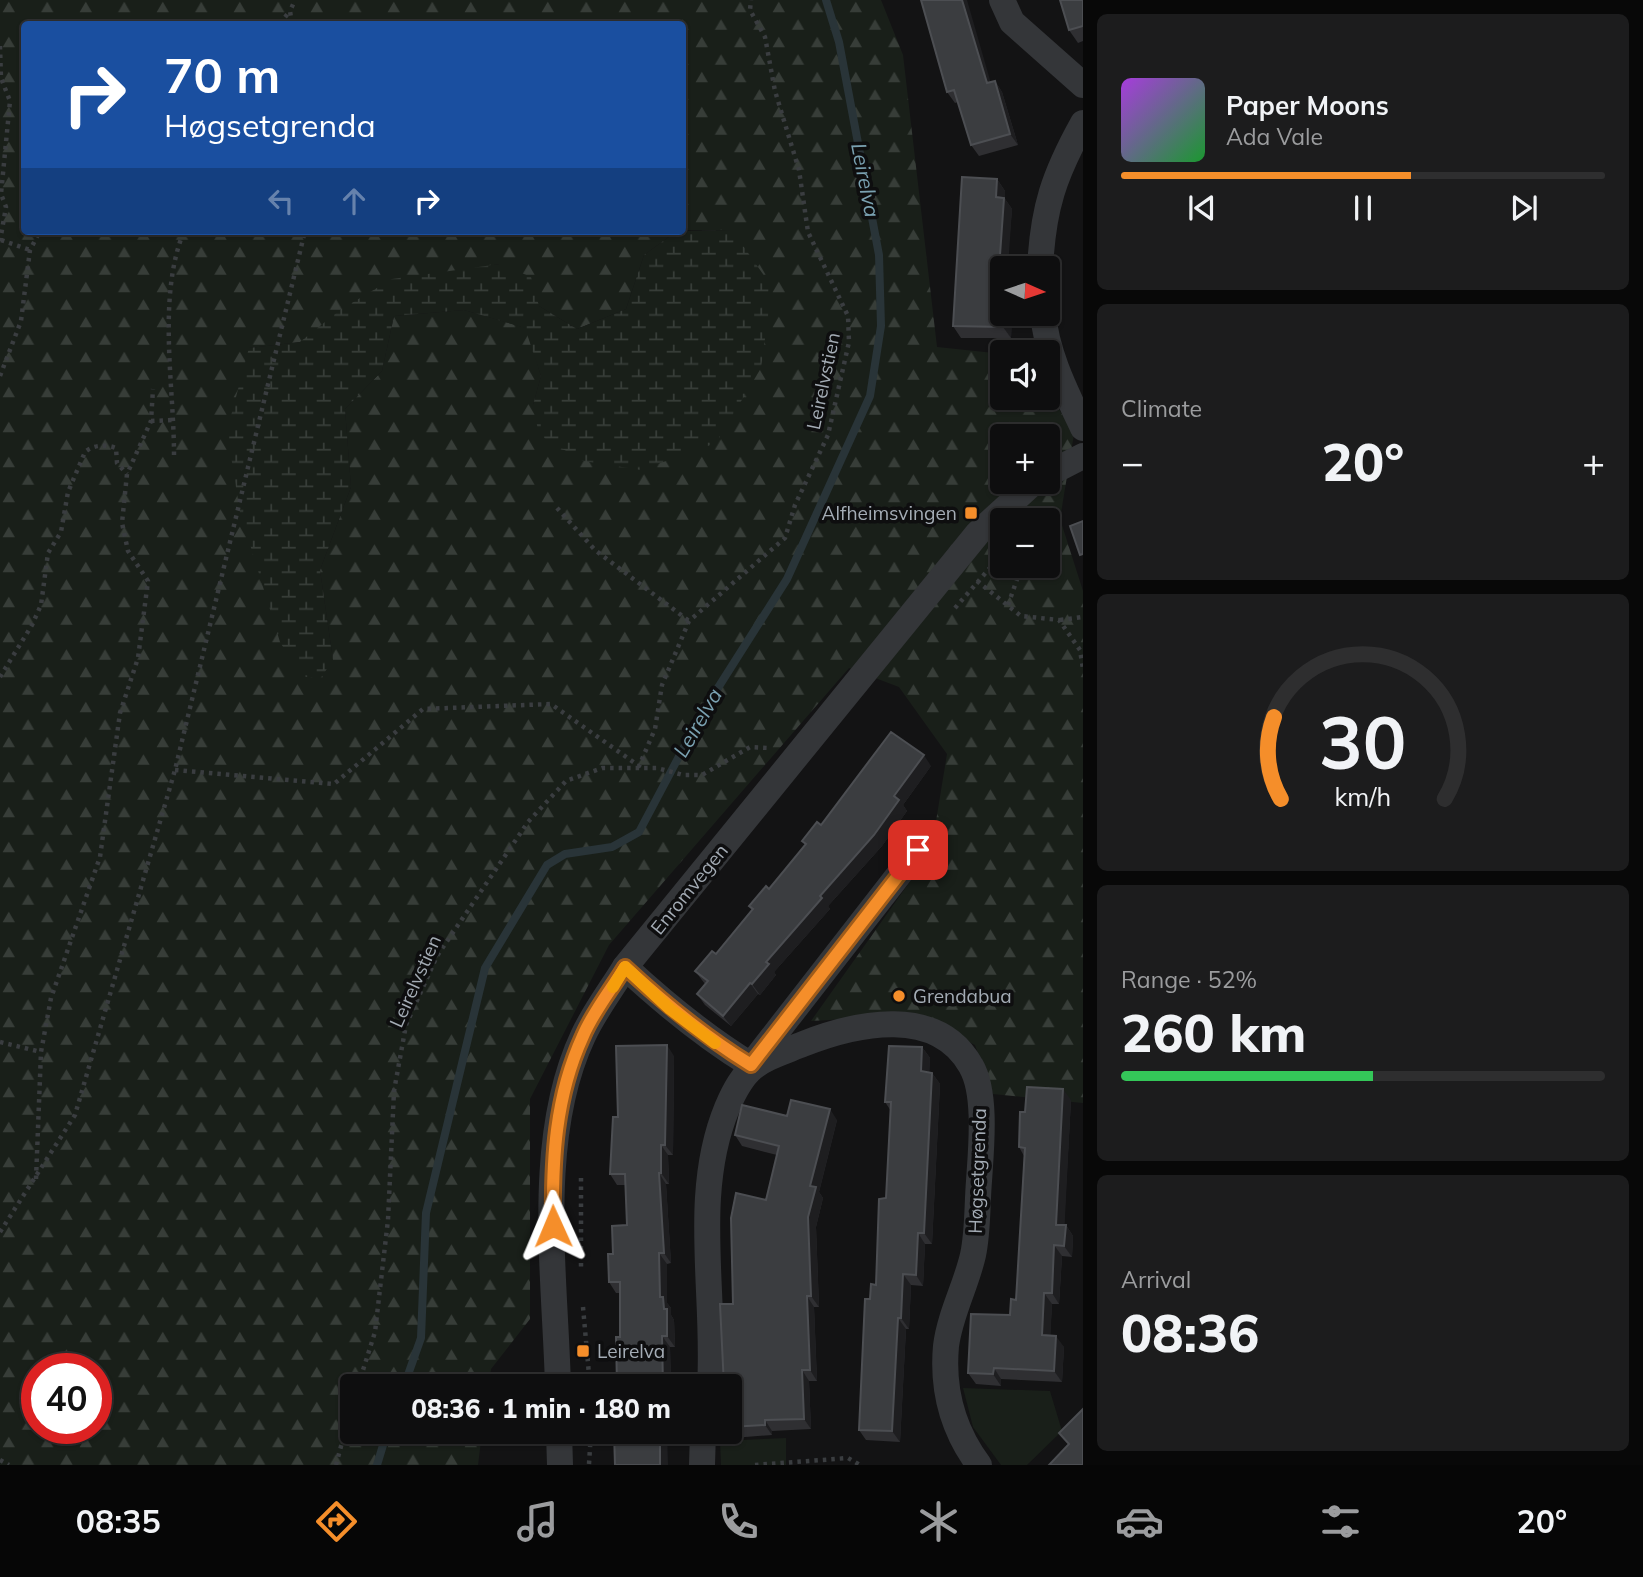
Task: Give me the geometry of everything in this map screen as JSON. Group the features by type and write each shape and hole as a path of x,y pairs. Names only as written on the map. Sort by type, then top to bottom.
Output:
{"street":[{"path":"1002,0 1012,22 1083,85"},
{"path":"1041,256 1042,225 1058,168 1083,123"},
{"path":"1044,326 1061,381 1083,428"},
{"path":"1060,468 1083,456"},
{"name":"Enromvegen","path":"558,1374 554,1137 564,1085 583,1035 625,967 801,749 978,533 1021,494"},
{"path":"711,1374 710,1160 727,1107 751,1065 918,850"},
{"path":"625,967 670,1009 718,1045 751,1065"},
{"name":"Høgsetgrenda","path":"751,1065 856,1026 886,1023 912,1026 941,1037 959,1049 972,1067 980,1096 980,1167 973,1254 954,1308 946,1347 947,1396 957,1431 979,1465"},
{"path":"559,1444 560,1465"},
{"path":"702,1465 703,1444"}],"path":[{"path":"282,21 295,0"},
{"name":"Leirelvstien","path":"639,766 654,729 662,685 690,621 785,538 794,505 828,435 849,342 848,316 808,232 799,170 775,91 765,37 750,10 751,0"},
{"path":"289,11 291,21"},
{"path":"0,46 1,78 9,101 1,194 6,207 0,240 30,250"},
{"path":"0,376 21,321 30,250 38,235"},
{"path":"174,455 167,308 177,247 182,235"},
{"path":"0,1232 75,1115 175,770 304,235"},
{"path":"36,1179 41,1052 51,998 100,856 120,713 138,658 148,581 128,551 122,523 127,474 151,421 153,389"},
{"path":"151,421 174,420"},
{"path":"0,677 41,605 48,553 61,532 68,492 85,452 90,447 109,445 116,448 117,463 127,474"},
{"path":"557,508 595,550 690,621"},
{"path":"1008,605 1017,578"},
{"path":"977,581 1021,616 1059,620 1083,617"},
{"path":"1059,620 1080,650 1083,669"},
{"path":"175,770 334,784 424,709 551,704 639,766"},
{"name":"Leirelvstien","path":"362,1374 375,1332 388,1220 394,1091 406,1025 437,956 528,822 566,782 602,768 639,766 683,775 702,775 750,747 801,749"},
{"path":"0,1042 41,1052"},
{"path":"581,1164 582,1280"},
{"path":"583,1306 589,1374"},
{"path":"336,1465 342,1444"},
{"path":"589,1465 590,1444"},
{"path":"755,1465 848,1458 860,1465"},
{"path":"0,1460 9,1465"}],"green space":[{"path":"0,0 881,0 903,55 937,347 990,353 990,410 1059,410 1074,434 1060,519 1083,591 1083,1103 993,1094 975,1045 917,1015 811,1021 931,852 947,754 899,687 849,668 609,945 530,1099 530,1319 491,1369 490,1374 340,1374 340,1444 481,1444 478,1465 0,1465","holes":["21,21 686,21 686,230 732,230 533,405 541,376 526,328 464,310 394,316 382,371 345,409 351,487 320,570 333,660 249,348 300,342 478,268 499,264 539,306 577,329 626,309 644,255 672,235 21,235"]},
{"path":"732,230 772,287 761,368 716,443 641,470 583,461 539,435 533,405 541,376 525,328 464,310 394,316 382,371 345,409 351,487 320,570 333,660 320,679 301,676 280,642 240,512 227,431 249,348 300,342 340,310 392,279 500,264 531,277 539,306 577,329 626,309 644,255 672,235 686,235 686,231"},
{"path":"963,1388 1050,1391 1062,1431 1027,1465 1001,1465 973,1427"},
{"path":"786,1438 786,1465 721,1465 720,1444 742,1444 742,1440"}],"building":[{"path":"921,0 962,0 987,83 995,81 1010,134 971,145 954,90 947,92"},
{"path":"1060,0 1083,0 1083,26 1069,30"},
{"path":"962,177 997,179 996,197 1004,198 1000,256 990,256 990,326 1003,327 953,326"},
{"path":"1083,521 1083,554 1080,555 1070,526"},
{"path":"891,732 924,755 894,796 899,800 874,835 766,962 769,964 723,1016 697,994 708,981 695,971 712,951 716,954 753,909 749,906 766,886 769,889 806,844 802,841 817,822 821,825"},
{"path":"667,1045 665,1145 661,1145 659,1173 664,1253 659,1253 660,1297 663,1297 664,1309 667,1309 667,1336 662,1336 663,1374 617,1374 620,1282 609,1282 608,1254 613,1254 612,1226 627,1225 625,1174 610,1174 613,1117 618,1117 616,1046"},
{"path":"889,1046 922,1047 921,1071 932,1073 924,1233 918,1233 916,1275 903,1274 892,1431 859,1430 865,1299 870,1299 871,1284 876,1285 879,1199 886,1198 891,1102 885,1102"},
{"path":"1027,1087 1063,1089 1056,1225 1066,1225 1064,1246 1054,1245 1052,1293 1044,1293 1042,1335 1056,1336 1054,1371 994,1368 993,1374 968,1373 971,1314 1010,1315 1011,1299 1016,1300 1025,1148 1019,1147 1020,1112 1025,1112"},
{"path":"791,1100 830,1109 810,1186 816,1187 808,1217 810,1370 802,1370 804,1419 765,1420 765,1425 742,1426 742,1374 723,1374 720,1304 733,1304 731,1218 736,1193 766,1200 779,1146 735,1135 742,1105 787,1116"},
{"path":"1083,1409 1083,1465 1049,1465 1069,1444 1059,1433"},
{"path":"614,1444 660,1444 660,1465 615,1465"}],"waterway":[{"name":"Leirelva","path":"408,1374 421,1338 426,1213 485,968 547,865 565,854 612,847 639,832 702,713 787,579 870,396 881,326 879,255 839,42 826,0"},
{"name":"Leirelva","path":"377,1465 383,1444"}],"slow traffic":[{"path":"613,987 625,967 670,1009 715,1043"}],"place":[{"name":"Alfheimsvingen","path":"971,513"},
{"name":"Grendabua","path":"899,996"},
{"name":"Leirelva","path":"583,1351"}],"route":[{"path":"553,1226 554,1137 564,1085 583,1035 625,967 670,1009 718,1045 751,1065 918,850"}]}
